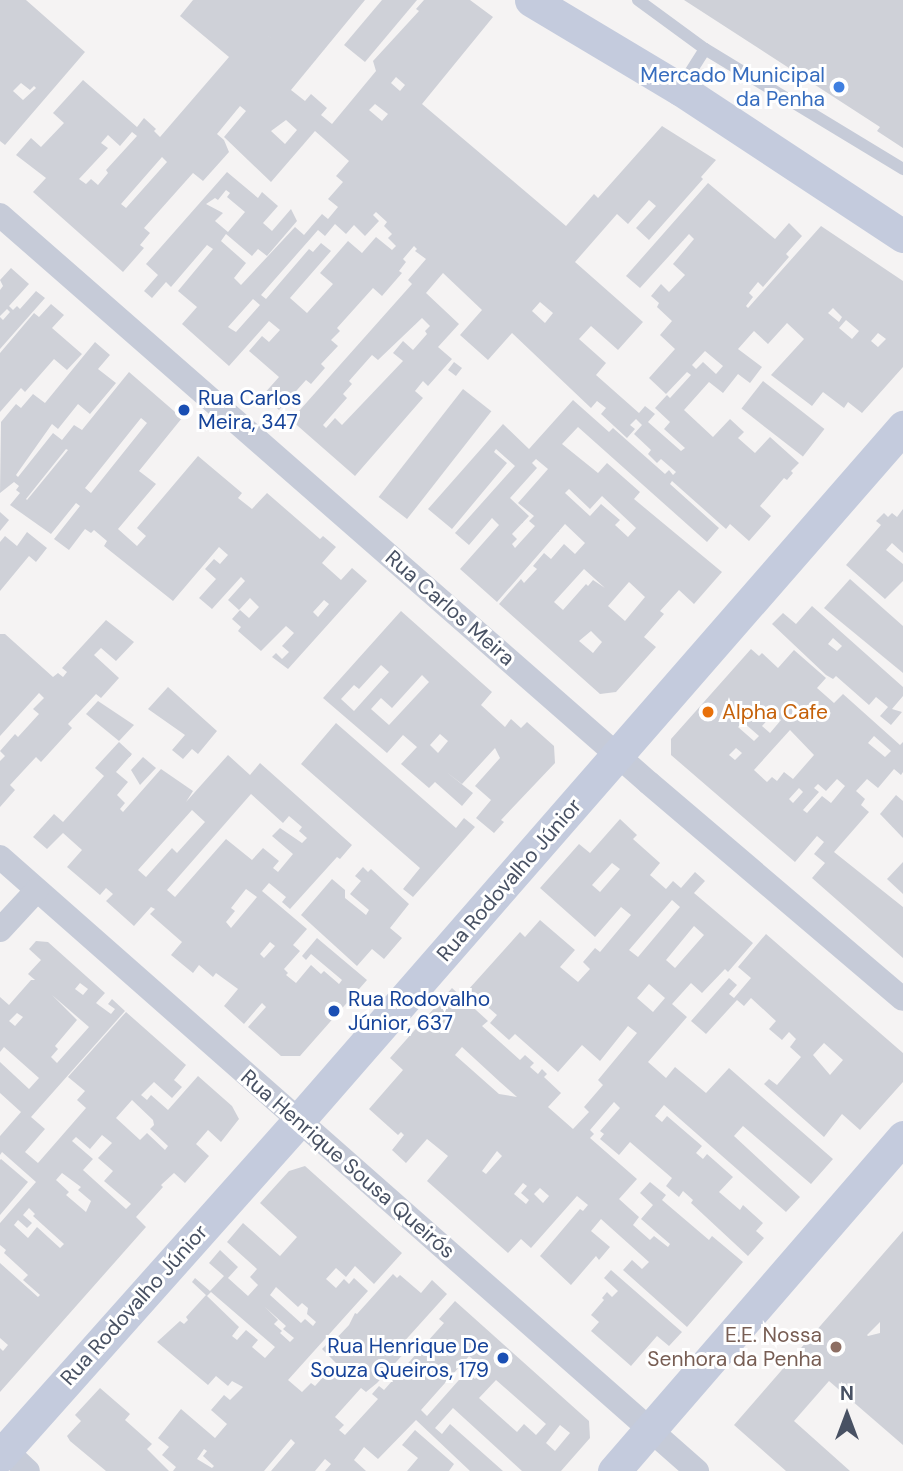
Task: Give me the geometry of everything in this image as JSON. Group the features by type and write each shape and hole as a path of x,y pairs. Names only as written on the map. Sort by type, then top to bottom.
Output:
{"main road":[{"path":"531,0 680,89 903,236"},
{"name":"Rua Rodovalho Júnior","path":"8,1455 903,427"},
{"path":"614,1471 652,1431 903,1138"}],"street":[{"name":"Rua Carlos Meira","path":"0,215 618,755 903,999"},
{"name":"Rua Henrique Sousa Queirós","path":"0,857 697,1471"},
{"path":"0,930 37,890"}],"lane":[{"path":"638,0 705,49 903,169"},
{"path":"680,89 705,49"}],"building":[{"path":"0,0 26,0 85,52 5,145 0,141","holes":["21,83 30,90 34,86 36,88 23,100 13,91"]},
{"path":"193,0 365,0 291,90 305,101 311,94 327,108 321,115 332,124 376,71 373,61 419,11 416,9 424,0 470,0 493,17 422,104 566,226 594,194 598,198 662,126 716,160 701,177 703,179 649,240 636,228 656,206 649,200 628,224 617,214 575,262 643,322 618,350 591,326 579,339 606,363 596,375 639,413 645,406 655,414 648,422 681,451 685,448 664,429 670,422 655,408 667,395 670,398 691,375 687,372 666,394 649,378 675,349 660,335 672,321 657,307 659,303 651,296 661,284 669,292 685,275 673,264 694,239 689,234 640,288 626,276 708,183 775,239 789,223 802,236 786,254 789,257 763,287 758,282 749,293 753,297 746,306 748,308 821,226 903,281 903,367 862,413 848,402 844,408 823,392 812,406 771,375 804,339 787,323 768,344 754,331 738,349 762,367 750,383 738,374 723,393 709,382 684,410 713,437 730,419 744,432 738,438 755,453 770,437 799,463 787,480 784,478 760,506 771,516 749,541 730,524 726,529 672,481 670,484 719,528 707,542 578,427 562,444 598,473 607,463 640,492 634,499 722,572 694,604 679,590 660,611 664,614 644,637 656,647 616,692 600,694 499,604 521,579 524,583 537,569 533,566 544,553 551,559 564,544 575,554 585,543 565,524 497,602 460,569 499,525 492,518 469,545 455,533 515,466 496,449 494,452 507,463 452,529 428,509 503,424 529,449 573,400 609,432 613,428 665,474 669,470 673,475 676,472 661,459 657,463 648,454 651,450 634,434 642,425 636,419 630,425 635,429 627,438 601,414 606,408 597,401 591,408 512,333 488,360 460,335 482,310 443,273 426,293 459,324 438,347 452,359 428,386 423,381 415,391 423,398 355,476 291,420 412,284 408,280 426,259 415,251 417,249 414,246 403,259 406,262 399,271 402,273 382,296 373,288 337,328 340,331 331,340 338,346 321,364 325,368 311,384 306,380 279,410 263,395 279,377 249,351 262,336 269,342 280,330 269,321 229,366 182,324 197,307 178,291 213,249 207,245 171,287 166,282 152,298 144,291 158,275 146,264 227,172 258,198 262,192 278,206 263,223 272,231 291,209 297,221 267,256 258,249 252,256 226,234 221,241 246,263 234,278 241,285 295,227 304,235 322,214 328,219 338,207 328,199 343,182 336,176 349,161 315,131 271,182 224,137 246,111 240,106 217,134 224,140 229,152 203,181 193,173 144,228 150,233 140,245 144,248 123,272 33,192 46,178 16,155 31,138 41,147 64,123 53,113 83,80 137,127 144,118 160,137 229,57 180,16","holes":["396,77 405,85 400,91 391,83","375,104 388,114 382,121 369,110","286,120 297,130 285,144 271,131","132,132 137,136 106,170 108,173 98,185 91,179 86,184 79,179 108,148 101,143 108,135 120,146","162,157 167,162 126,208 121,204","226,190 230,193 227,197 245,212 228,232 215,221 223,213 206,204 215,198 218,200","376,212 387,222 384,226 392,234 388,238 396,246 392,250 376,237 362,253 348,241 320,273 333,284 307,313 290,298 331,251 321,243 313,252 309,249 266,299 261,295 318,230 325,236 335,224 346,234 354,225 365,236 379,221 373,215","253,299 260,305 236,332 228,327","540,302 553,313 545,323 532,311","833,308 842,317 839,322 828,313","422,318 430,326 425,331 427,334 413,350 403,341 393,353 403,361 342,425 335,418 326,428 323,425 347,398 343,394 352,384 349,381 372,355 378,360","846,320 859,331 852,339 839,328","878,333 886,339 878,347 871,341","705,351 723,366 716,374 703,362 696,369 692,365","536,459 548,469 518,503 534,516 529,521 535,526 515,548 512,544 517,539 512,534 529,516 510,498 537,468 532,463","569,489 590,509 602,496 636,528 628,537 615,525 620,520 601,504 590,516 565,493","584,569 605,588 593,580 588,586 586,584 563,610 554,602","629,582 645,597 625,621 608,606","591,631 602,642 593,653 579,641"]},
{"path":"382,0 417,0 365,62 344,45"},
{"name":"Mercado Municipal da Penha","path":"684,0 903,0 903,148 877,131 880,127"},
{"path":"11,268 29,284 9,306 13,310 17,306 20,309 36,291 45,298 0,349 0,317 3,320 10,312 7,309 0,316 0,290 3,286 0,280"},
{"path":"51,304 64,315 52,328 82,354 67,370 54,359 25,392 21,388 0,412 0,353 34,313 39,317"},
{"path":"95,342 110,355 98,369 116,383 90,414 78,404 58,429 52,424 16,475 18,477 53,433 62,440 74,425 82,430 129,372 182,418 139,471 156,484 118,529 137,546 146,536 137,528 198,456 242,493 238,498 252,509 267,493 320,539 323,536 336,547 322,563 341,580 352,568 367,581 288,669 272,657 276,653 282,659 289,652 282,646 294,633 286,626 261,651 238,631 241,627 232,619 240,610 249,618 259,607 250,598 239,610 228,600 245,581 241,577 212,609 199,598 216,579 205,569 214,559 220,564 228,555 219,547 173,601 104,546 107,541 94,530 91,533 85,529 69,550 54,539 80,506 76,503 51,534 10,505 20,493 16,490 19,486 14,482 0,493 1,422 16,404 21,408 33,394 45,403","holes":["141,418 147,423 91,493 85,488","66,449 68,450 27,500","324,600 329,604 318,617 313,612"]},
{"path":"454,362 462,368 456,376 448,370"},
{"path":"763,381 824,429 803,457 741,409"},
{"path":"463,389 491,411 407,519 379,497"},
{"path":"903,509 903,553 892,543 886,550 903,564 903,581 885,599 846,565 881,525 876,521 884,513 888,517 892,513 897,517"},
{"path":"0,512 9,520 0,531"},
{"path":"27,532 47,548 36,562 29,556 0,591 0,542 5,536 17,546"},
{"path":"850,579 903,626 903,673 824,608"},
{"path":"812,606 903,687 903,696 892,709 902,712 891,725 880,716 888,707 876,697 869,705 836,676 833,679 826,675 772,624 783,613 796,624","holes":["833,638 842,646 837,651 828,644"]},
{"path":"401,611 492,692 481,705 505,727 511,719 521,728 527,722 554,746 555,763 501,820 504,822 494,833 476,818 491,800 475,786 500,758 495,748 462,784 445,771 473,793 462,806 435,782 429,788 401,764 417,747 403,735 387,753 323,698","holes":["381,665 389,672 354,711 341,699 354,685 359,689","422,675 429,682 389,725 371,709 381,698 392,708","440,734 448,741 438,753 430,745"]},
{"path":"106,620 134,642 116,661 101,648 94,655 119,678 101,698 96,694 68,724 72,728 41,762 36,757 10,785 15,790 0,807 0,761 5,756 0,751 15,734 18,737 39,714 33,709 44,698 39,693 0,736 0,634 5,634 53,677 58,673 63,677 67,672 62,668"},
{"path":"751,649 759,656 762,653 778,668 794,650 826,678 817,688 834,703 843,694 900,745 903,742 903,772 901,775 894,769 878,788 867,779 856,791 865,799 861,805 869,812 834,852 903,907 903,958 812,878 825,863 814,854 824,842 817,836 795,862 671,755 671,739","holes":["773,714 781,720 770,733 762,726","743,722 759,736 754,741 738,727","790,730 814,755 793,779 784,772 777,781 772,777 767,782 754,770","874,736 891,751 885,757 868,743","736,748 742,753 735,760 729,755","837,779 845,786 831,803 822,796 807,813 803,810 819,792 814,788 818,784 826,791","799,788 803,792 793,803 789,799"]},
{"path":"168,687 217,731 198,754 192,749 183,759 172,750 185,735 148,709"},
{"path":"98,701 134,725 119,741 86,714"},
{"path":"336,723 456,828 464,818 475,827 413,897 403,889 420,868 301,764"},
{"path":"119,742 132,754 116,772 128,782 117,795 125,803 120,809 123,812 161,769 193,791 186,802 228,755 250,775 260,763 352,845 340,859 337,857 290,909 282,902 286,897 269,883 262,891 307,929 293,945 300,951 284,969 288,973 286,975 296,983 311,965 321,974 324,971 339,984 342,980 311,954 306,960 302,956 317,938 367,980 300,1056 281,1056 248,1027 266,1007 262,1003 244,1024 224,1006 238,989 216,973 213,977 199,965 193,973 171,955 182,942 150,914 155,909 151,907 134,926 106,901 113,894 106,888 100,895 67,867 82,850 63,833 47,849 33,837 54,814 63,822 104,776 95,768","holes":["251,794 283,823 289,816 302,827 299,831 307,838 302,843 280,828 272,836 293,854 278,872 273,868 279,861 263,848 252,860 226,839 175,897 167,890","192,810 205,822 177,853 172,848 146,877 138,870","246,889 257,897 231,928 226,922 235,911 231,908","270,942 275,946 264,958 260,954"]},
{"path":"143,757 156,768 140,785 131,770"},
{"path":"896,795 903,801 903,838 880,814"},
{"path":"620,819 637,835 633,839 660,863 650,875 666,889 673,881 681,888 695,872 705,881 694,893 753,943 728,972 725,969 702,993 691,983 672,1004 687,1017 648,1062 666,1078 675,1067 706,1093 729,1068 833,1159 811,1184 743,1126 734,1136 800,1197 786,1212 664,1105 655,1116 662,1122 667,1116 702,1146 696,1153 703,1159 707,1154 733,1177 719,1192 740,1210 743,1205 763,1223 756,1231 764,1238 748,1256 691,1203 693,1200 683,1191 679,1197 666,1186 672,1178 630,1142 619,1155 600,1139 604,1134 600,1131 620,1108 614,1102 590,1130 594,1134 590,1138 637,1179 619,1199 639,1217 633,1225 650,1240 654,1236 668,1247 670,1244 641,1219 653,1205 640,1193 650,1182 666,1195 662,1200 709,1240 712,1236 743,1262 687,1327 623,1270 632,1260 642,1269 649,1262 601,1219 591,1231 610,1247 599,1260 596,1256 571,1285 540,1256 580,1209 583,1211 588,1205 577,1196 531,1248 521,1239 508,1253 427,1181 448,1156 427,1139 406,1163 392,1150 404,1135 401,1132 398,1135 369,1109 403,1070 390,1058 452,988 488,1021 482,1026 520,1060 525,1055 534,1063 530,1067 538,1074 542,1069 547,1074 544,1077 561,1093 548,1107 573,1129 589,1112 584,1107 603,1085 598,1080 637,1033 628,1026 600,1061 582,1045 558,1072 515,1034 509,1040 490,1023 497,1015 468,990 520,932 525,937 540,920 575,950 560,967 578,982 590,969 583,962 595,948 600,952 631,915 621,907 595,937 540,888 579,844 590,853","holes":["612,863 620,869 600,892 592,885","672,900 680,907 638,957 629,950","694,926 704,935 675,968 666,960","649,984 665,998 653,1012 637,998","462,1047 517,1097 499,1094 455,1055","497,1151 502,1156 486,1174 482,1171","523,1183 527,1186 521,1193 529,1200 526,1204 514,1194","540,1188 549,1196 543,1203 534,1194"]},
{"path":"903,862 903,894 887,879"},
{"path":"363,867 368,872 371,869 409,904 390,928 402,938 384,959 372,949 357,966 301,915 332,879 345,890 345,898 366,915 369,910 350,894 361,881 355,876"},
{"path":"766,934 903,1053 903,1082 860,1130 842,1114 824,1137 764,1084 769,1079 777,1085 801,1057 790,1047 796,1039 789,1032 782,1040 769,1029 776,1021 751,998 744,1006 737,1000 706,1034 691,1021 729,978 737,985 729,994 734,998 751,978 738,967","holes":["824,1043 843,1060 830,1075 813,1055"]},
{"path":"36,941 48,942 105,993 96,1003 111,1014 115,1009 108,1004 112,999 125,1011 31,1117 45,1129 25,1152 38,1163 86,1108 77,1100 85,1091 68,1077 126,1012 186,1065 174,1080 182,1087 172,1098 154,1082 141,1095 147,1100 151,1095 168,1110 198,1076 232,1106 239,1119 221,1142 208,1130 196,1144 209,1156 185,1183 174,1173 161,1185 163,1187 136,1217 146,1227 0,1392 0,1348 3,1351 8,1345 0,1338 0,1263 38,1297 40,1295 23,1280 28,1275 4,1253 6,1250 0,1245 0,1223 36,1182 2,1152 0,1155 0,1136 21,1112 0,1093 0,1062 29,1089 39,1078 4,1047 0,1052 0,997 9,1005 31,980 35,980 28,974 41,960 29,949","holes":["80,983 88,989 83,995 75,989","52,995 89,1027 57,1063 51,1057 58,1049 55,1046 77,1020","17,1013 23,1017 15,1026 9,1021","132,1100 153,1120 154,1125 150,1129 168,1146 165,1150 147,1133 140,1140 116,1118","102,1135 112,1143 98,1158 113,1171 104,1181 131,1204 126,1209 83,1170 93,1159 72,1141 76,1137 90,1149","62,1173 81,1187 78,1190 91,1201 86,1212 66,1195 69,1192 56,1180","29,1208 35,1214 33,1216 64,1244 60,1248 37,1227 28,1238 14,1225 18,1220 27,1228 32,1223 23,1215"]},
{"path":"0,1160 28,1182 0,1215"},
{"path":"305,1166 402,1253 374,1284 355,1266 346,1277 336,1268 326,1279 336,1288 344,1279 349,1284 354,1278 368,1291 288,1380 302,1392 311,1383 315,1386 336,1363 322,1349 330,1341 332,1343 349,1325 355,1313 357,1314 393,1274 397,1278 400,1275 421,1293 432,1280 447,1294 401,1345 407,1350 377,1383 366,1392 361,1388 335,1417 344,1425 339,1430 345,1435 378,1399 372,1394 379,1386 384,1390 444,1323 439,1319 455,1301 589,1421 590,1438 561,1471 522,1471 453,1408 435,1428 442,1434 450,1424 503,1471 470,1471 416,1420 378,1459 364,1447 354,1460 366,1471 325,1471 331,1464 325,1459 315,1471 271,1471 295,1443 291,1439 264,1471 173,1471 176,1467 162,1455 169,1447 158,1438 181,1409 215,1438 227,1424 211,1410 224,1395 230,1400 243,1387 232,1381 228,1386 216,1376 208,1385 157,1342 180,1321 184,1324 188,1320 186,1317 206,1295 192,1282 195,1278 210,1291 224,1276 209,1263 220,1250 238,1267 228,1278 248,1296 258,1285 250,1277 257,1269 227,1242 243,1223 280,1256 297,1237 260,1203 289,1171","holes":["276,1287 298,1307 302,1303 308,1308 307,1314 316,1322 313,1326 305,1319 301,1323 270,1295","211,1292 275,1347 265,1358 252,1347 258,1340 246,1330 237,1340 232,1336 239,1327 207,1296","265,1307 286,1326 283,1329 294,1338 290,1342 274,1324 278,1320","469,1356 484,1368 475,1379 466,1372 427,1416 421,1410","496,1380 546,1424 536,1435 524,1424 517,1432 479,1398","560,1425 570,1433 555,1451 546,1443","204,1449 207,1451 203,1456 214,1466 212,1468 197,1459"]},
{"path":"903,1231 903,1445 829,1381 794,1421 850,1471 786,1471 734,1425","holes":["880,1322 880,1333 868,1336 867,1335"]},
{"path":"611,1270 682,1332 669,1346 657,1336 631,1366 591,1331 599,1322 591,1315 604,1300 602,1298 607,1292 612,1297 618,1291 604,1278"},
{"path":"100,1388 130,1414 125,1420 152,1444 147,1449 169,1471 106,1471 70,1441 67,1436 81,1421 75,1415"},
{"path":"415,1430 454,1464 449,1471 407,1471 418,1458 402,1445"}],"place":[{"name":"Mercado Municipal da Penha","path":"839,87"},
{"name":"Rua Carlos Meira, 347","path":"184,410"},
{"name":"Alpha Cafe","path":"708,712"},
{"name":"Rua Rodovalho Júnior, 637","path":"334,1011"},
{"name":"E.E. Nossa Senhora da Penha","path":"836,1347"},
{"name":"Rua Henrique De Souza Queiros, 179","path":"503,1358"}]}
